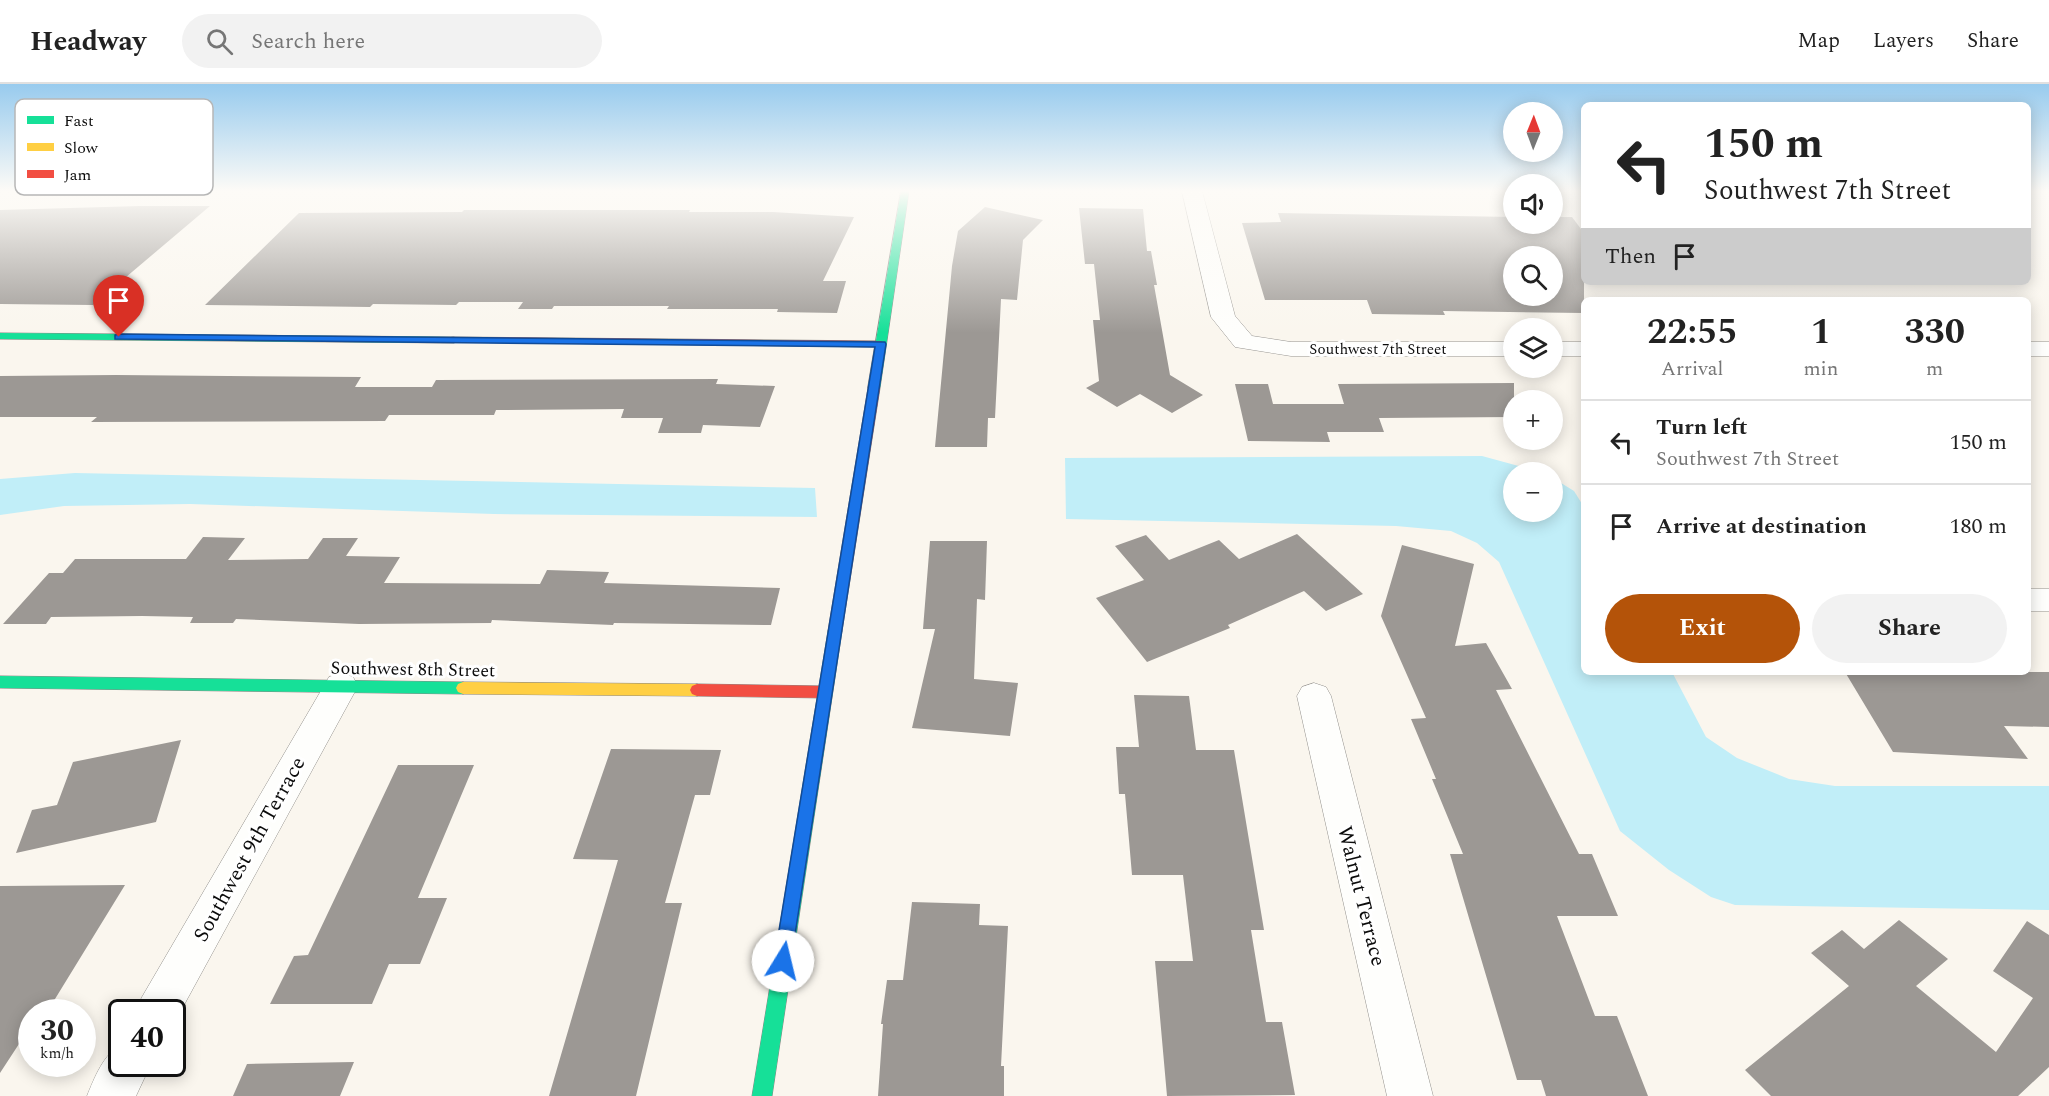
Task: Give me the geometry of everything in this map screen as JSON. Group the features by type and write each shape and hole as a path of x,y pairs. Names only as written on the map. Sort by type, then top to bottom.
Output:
{"street":[{"path":"762,1096 898,238"},
{"name":"Southwest 7th Street","path":"1204,238 1223,317 1244,342 1291,349 1503,349"},
{"path":"0,336 881,344"},
{"path":"1563,349 1581,349"},
{"path":"2031,349 2049,349"},
{"path":"2031,600 2049,600"},
{"name":"Southwest 8th Street","path":"0,682 825,692"},
{"name":"Southwest 9th Terrace","path":"164,999 341,686"},
{"name":"Walnut Terrace","path":"1314,696 1410,1096"},
{"path":"111,1096 122,1077"}],"water":[{"path":"1482,456 1504,462 1503,522 1563,522 1563,484 1574,491 1581,502 1581,675 1674,675 1706,737 1737,758 1789,779 1835,786 2049,786 2049,910 1735,905 1711,897 1669,870 1620,831 1499,562 1477,543 1451,531 1396,526 1066,519 1065,458"},
{"path":"75,473 815,488 817,517 494,514 190,504 64,506 0,515 0,479"}],"building":[{"path":"0,238 172,238 93,305 0,304"},
{"path":"273,238 844,238 823,281 846,281 837,313 777,312 778,309 667,309 669,306 554,306 552,309 518,309 523,302 459,302 456,305 373,304 370,307 205,305"},
{"path":"957,238 1025,238 1017,300 1001,299 995,418 988,418 987,447 935,447 952,266"},
{"path":"1082,238 1146,238 1147,251 1151,251 1157,285 1154,285 1170,375 1203,395 1172,413 1140,394 1117,407 1086,388 1099,381 1093,320 1100,320 1094,264 1085,264"},
{"path":"1247,238 1581,238 1581,285 1584,285 1584,297 1581,297 1581,313 1443,311 1445,315 1372,314 1367,300 1265,300"},
{"path":"0,376 361,377 355,387 432,387 436,380 718,379 716,384 775,386 760,427 703,425 701,433 658,433 663,418 621,418 624,409 496,410 494,415 389,415 385,421 91,422 97,417 0,417"},
{"path":"1514,383 1514,390 1503,390 1503,417 1379,418 1384,432 1327,432 1330,442 1248,441 1235,384 1268,384 1273,404 1344,404 1338,384"},
{"path":"1297,534 1363,594 1326,611 1304,591 1228,625 1230,628 1147,662 1096,598 1144,580 1115,546 1146,535 1169,560 1219,540 1239,559"},
{"path":"203,537 245,538 228,560 308,559 323,538 358,538 346,556 400,557 384,583 540,584 547,570 609,572 604,583 780,588 771,625 614,623 613,625 492,620 491,623 359,624 236,619 233,623 190,623 193,617 142,616 51,617 46,624 3,624 49,573 63,573 75,559 186,559"},
{"path":"930,541 987,541 985,600 977,599 974,679 1018,683 1010,736 912,728 935,629 923,629"},
{"path":"1402,545 1474,564 1455,646 1486,643 1512,689 1496,690 1579,854 1592,854 1618,916 1557,916 1595,1016 1617,1016 1648,1096 1546,1096 1541,1080 1517,1080 1450,854 1463,854 1432,779 1436,779 1411,719 1426,718 1381,616"},
{"path":"2031,672 2049,672 2049,727 2004,726 2028,759 1893,752 1847,675 2031,675"},
{"path":"1134,695 1189,696 1196,750 1234,750 1264,930 1251,930 1266,1022 1282,1022 1295,1095 1167,1096 1155,961 1193,961 1183,875 1132,875 1125,794 1119,794 1116,747 1139,747"},
{"path":"181,740 156,822 16,853 32,810 57,805 73,762"},
{"path":"611,749 721,750 710,795 695,795 665,903 682,903 636,1096 549,1096 618,860 573,859"},
{"path":"398,765 474,765 418,898 447,898 420,964 389,964 372,1004 270,1004 294,956 308,955"},
{"path":"125,885 55,999 18,999 18,1045 0,1073 0,886"},
{"path":"912,902 980,904 979,925 1008,926 1001,1066 1004,1066 1004,1096 878,1096 883,1024 881,1024 887,980 903,980"},
{"path":"1899,920 1948,959 1916,986 1996,1052 2033,998 1993,971 2027,921 2049,935 2049,1067 2018,1096 1771,1096 1745,1070 1849,986 1811,953 1842,930 1864,949"},
{"path":"354,1062 340,1096 233,1096 247,1064"}],"traffic: fast":[{"path":"874,388 898,238"},
{"path":"0,336 454,340"},
{"path":"762,1096 835,631"},
{"path":"0,682 463,688"}],"traffic: slow":[{"path":"463,688 697,690"}],"traffic: jam":[{"path":"454,340 881,344"},
{"path":"835,631 874,388"},
{"path":"697,690 825,692"}],"route":[{"path":"119,337 881,344 783,961"}]}
